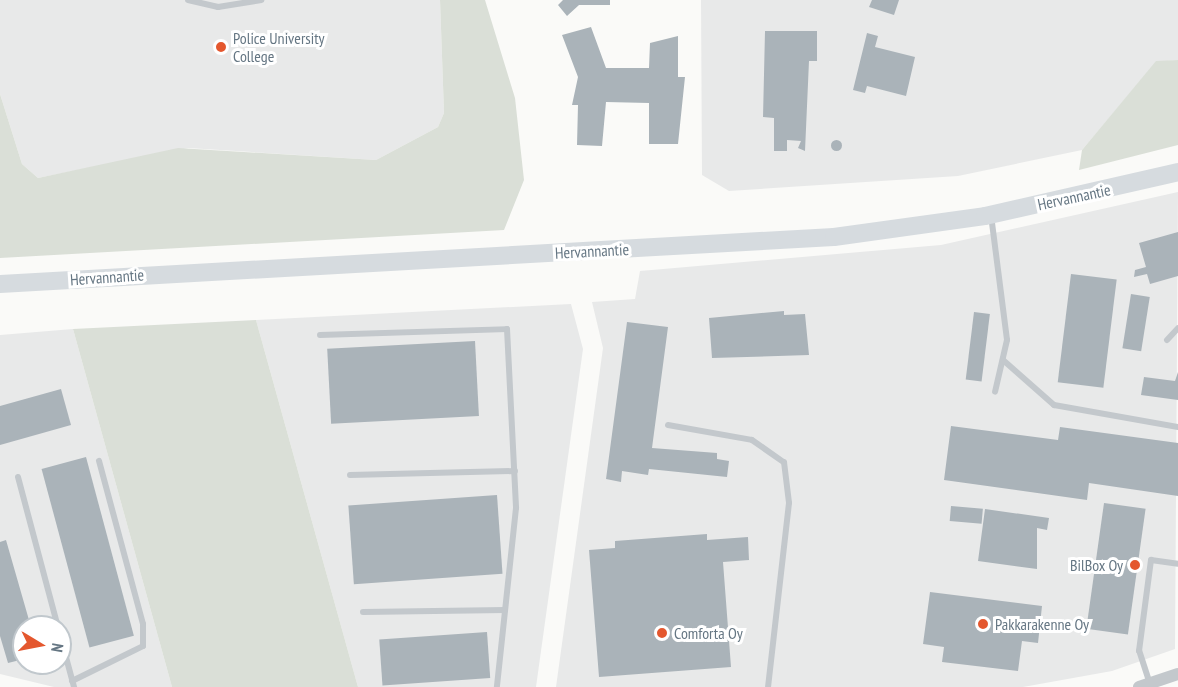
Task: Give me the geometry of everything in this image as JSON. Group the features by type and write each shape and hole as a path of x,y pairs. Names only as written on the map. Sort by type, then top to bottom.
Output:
{"main road":[{"name":"Hervannantie","path":"0,284 834,237 991,215 1178,172"}],"street":[{"path":"1145,686 1178,674"}],"lane":[{"path":"188,0 218,7 261,0"},
{"path":"991,215 1007,340 995,392"},
{"path":"1167,340 1178,328"},
{"path":"320,335 507,329 516,508 497,687"},
{"path":"1003,360 1054,405 1178,427"},
{"path":"668,425 752,440 784,462 789,503 768,687"},
{"path":"73,684 143,646 143,624 99,461"},
{"path":"350,476 514,471"},
{"path":"18,477 55,615"},
{"path":"1145,686 1139,651 1151,560 1178,564"},
{"path":"363,612 506,610"}],"shaded area":[{"name":"Police University College","path":"0,0 440,0 444,113 438,127 376,160 188,148 38,178 22,164 0,94"},
{"path":"440,0 485,0 515,98 524,180 504,230 0,258 0,94 22,164 38,178 178,148 376,160 438,127 444,113"},
{"path":"701,0 1178,0 1178,60 1156,62 1082,150 958,176 729,191 702,175"},
{"path":"1178,60 1178,145 1079,170 1082,150 1156,61"},
{"path":"1178,192 1175,649 1112,671 1023,687 556,687 603,348 592,302 635,299 640,271 941,245"},
{"path":"571,304 583,349 536,687 358,687 256,320"},
{"path":"256,320 358,687 172,687 73,329"},
{"path":"73,329 172,687 54,687 0,674 0,335"}],"building":[{"path":"563,0 610,0 610,5 579,5 567,16 558,5"},
{"path":"872,0 899,0 894,15 869,7"},
{"path":"591,27 606,68 649,68 650,43 678,36 678,77 685,77 678,144 649,144 649,103 606,102 602,146 577,145 578,105 572,105 578,77 562,35"},
{"path":"765,31 817,31 817,61 809,61 805,151 798,148 801,141 787,140 787,151 774,151 774,118 763,117"},
{"path":"867,33 878,36 875,47 915,57 906,96 867,86 865,93 853,90"},
{"path":"836,139 842,145 836,151 830,145"},
{"path":"1178,232 1178,276 1150,284 1147,274 1134,277 1135,270 1146,267 1139,243"},
{"path":"1071,274 1117,280 1103,388 1058,382"},
{"path":"1131,294 1150,297 1141,351 1122,348"},
{"path":"784,311 784,315 805,314 809,355 712,358 709,318"},
{"path":"974,312 990,314 982,381 966,379"},
{"path":"627,322 668,327 652,448 717,453 717,459 729,461 727,477 649,469 648,475 622,471 621,482 606,479"},
{"path":"475,341 479,416 331,424 327,349"},
{"path":"1178,372 1178,400 1141,395 1144,377 1175,381"},
{"path":"61,389 71,425 0,445 0,406"},
{"path":"951,426 1058,440 1060,427 1178,443 1178,496 1089,483 1087,500 944,480"},
{"path":"86,457 134,636 89,648 42,469"},
{"path":"497,495 503,574 354,584 348,505"},
{"path":"1104,503 1146,509 1128,635 1086,629"},
{"path":"951,506 983,509 982,524 950,521"},
{"path":"985,509 1049,518 1047,530 1037,528 1037,569 978,561"},
{"name":"Comforta Oy","path":"707,534 707,540 748,537 749,560 723,562 731,667 599,677 589,550 615,548 615,541"},
{"path":"6,540 28,615 12,615 12,662 8,663 0,636 0,542"},
{"name":"Pakkarakenne Oy","path":"930,592 1042,606 1038,643 1022,641 1018,671 942,662 944,647 923,644"},
{"path":"487,632 490,678 382,685 379,640"}],"place":[{"name":"Police University College","path":"221,47"},
{"name":"BilBox Oy","path":"1135,565"},
{"name":"Pakkarakenne Oy","path":"983,624"},
{"name":"Comforta Oy","path":"662,633"}]}
